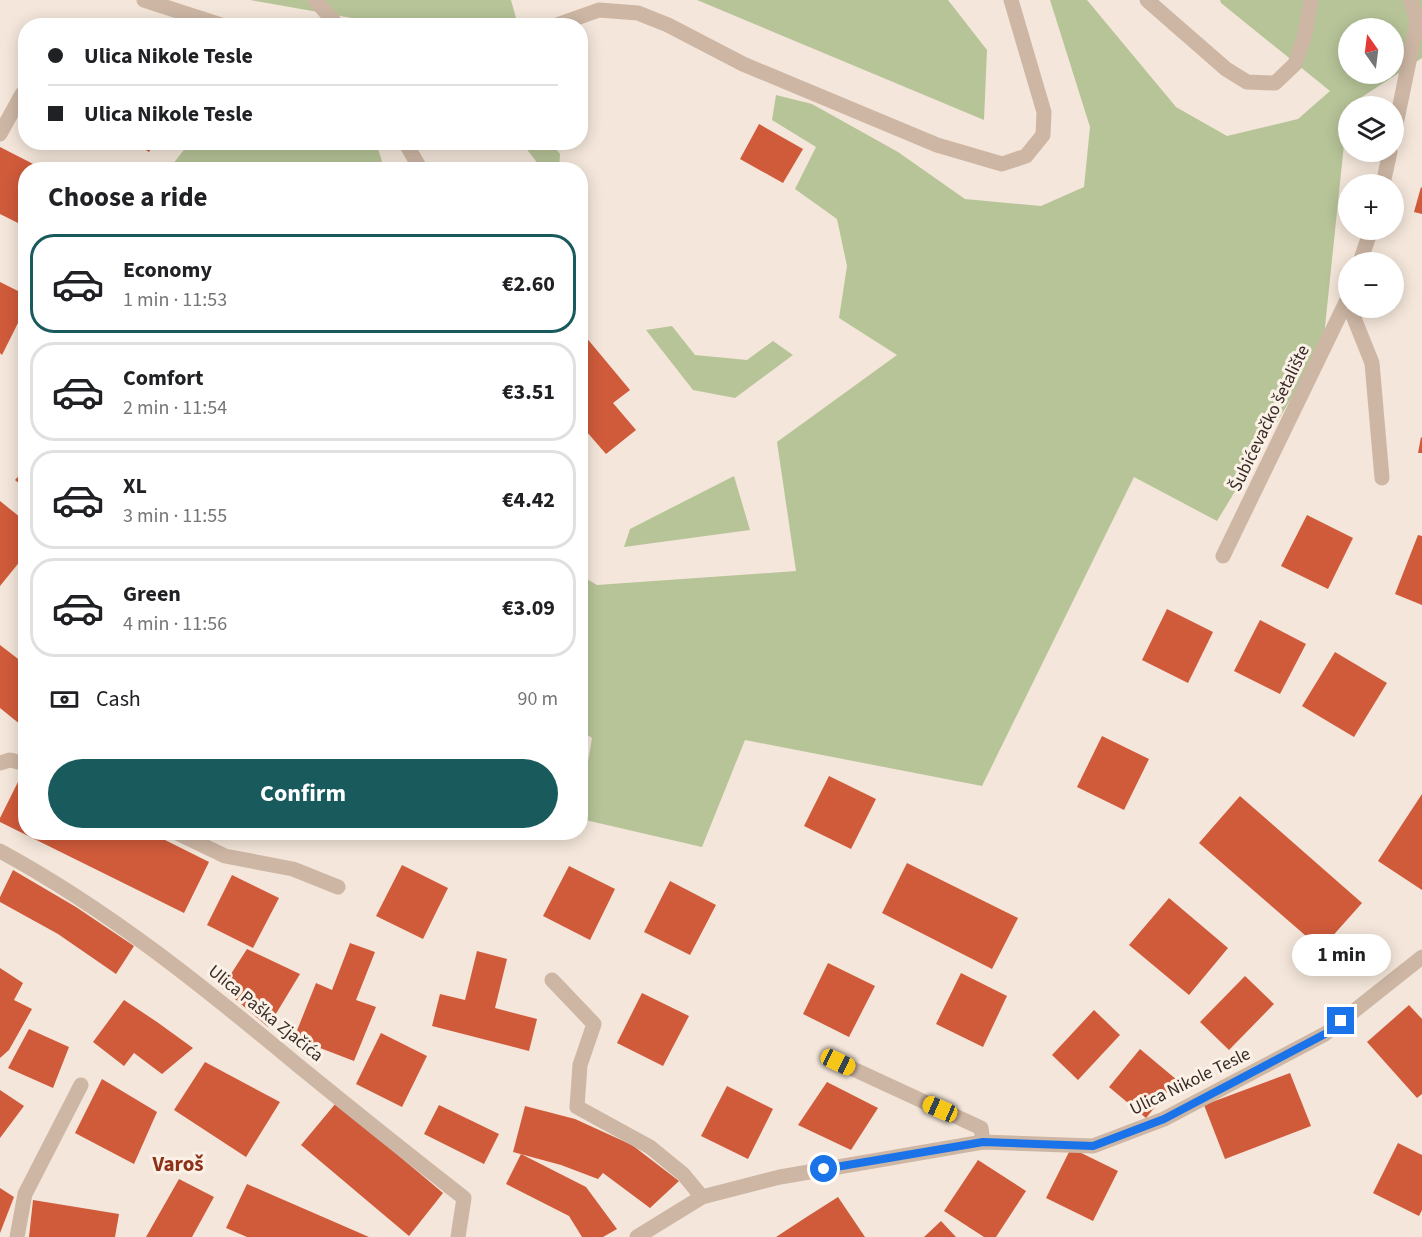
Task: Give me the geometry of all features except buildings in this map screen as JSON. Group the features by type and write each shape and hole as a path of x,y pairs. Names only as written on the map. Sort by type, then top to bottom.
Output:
{"street":[{"path":"144,0 199,18"},
{"path":"315,0 331,18"},
{"path":"576,18 599,10 638,13 668,25 743,64 937,145 1002,164 1026,156 1043,135 1044,112 1011,0"},
{"path":"1147,0 1226,69 1246,82 1275,83 1295,64 1305,34 1311,0"},
{"path":"1402,96 1417,23 1411,0"},
{"path":"0,134 18,101"},
{"name":"Šubićevačko šetalište","path":"1224,556 1341,318"},
{"path":"1355,318 1372,363 1382,478"},
{"path":"0,763 10,760 18,762"},
{"path":"192,840 225,856 293,869 338,887"},
{"name":"Ulica Paška Zjačića","path":"0,851 37,871 132,933 204,988 464,1198 458,1237"},
{"name":"Ulica Nikole Tesle","path":"637,1237 702,1197 780,1177 983,1142 1093,1146 1164,1119 1325,1034 1422,957"},
{"path":"552,980 594,1024 580,1065 577,1107 650,1147 682,1174 702,1197"},
{"path":"838,1062 981,1128 983,1142"},
{"path":"17,1237 25,1194 81,1085"}],"green space":[{"path":"250,0 511,0 516,18 352,18"},
{"path":"697,0 948,0 987,50 984,120"},
{"path":"1050,0 1087,0 1176,107 1227,136 1298,119 1330,91 1220,0 1422,0 1422,58 1404,70 1404,18 1338,18 1338,84 1382,84 1363,96 1338,96 1338,162 1342,162 1341,174 1338,174 1338,202 1323,346 1217,521 1134,477 982,786 745,740 702,847 588,821 588,762 592,738 588,735 588,580 597,585 796,571 777,442 897,355 839,318 847,266 837,219 795,189 816,147 772,120 776,95 812,104 898,152 965,199 1041,206 1084,187 1090,127"},
{"path":"184,150 378,150 382,161 381,162 174,162"},
{"path":"527,150 557,150 560,154 559,162 537,162"},
{"path":"672,326 695,355 747,360 773,341 793,355 735,398 693,390 646,330"},
{"path":"734,476 750,530 624,547 630,529"}],"district":[{"name":"Varoš","path":"178,1164"}],"route":[{"path":"824,1169 983,1142 1093,1146 1164,1119 1325,1034 1341,1021"}]}
